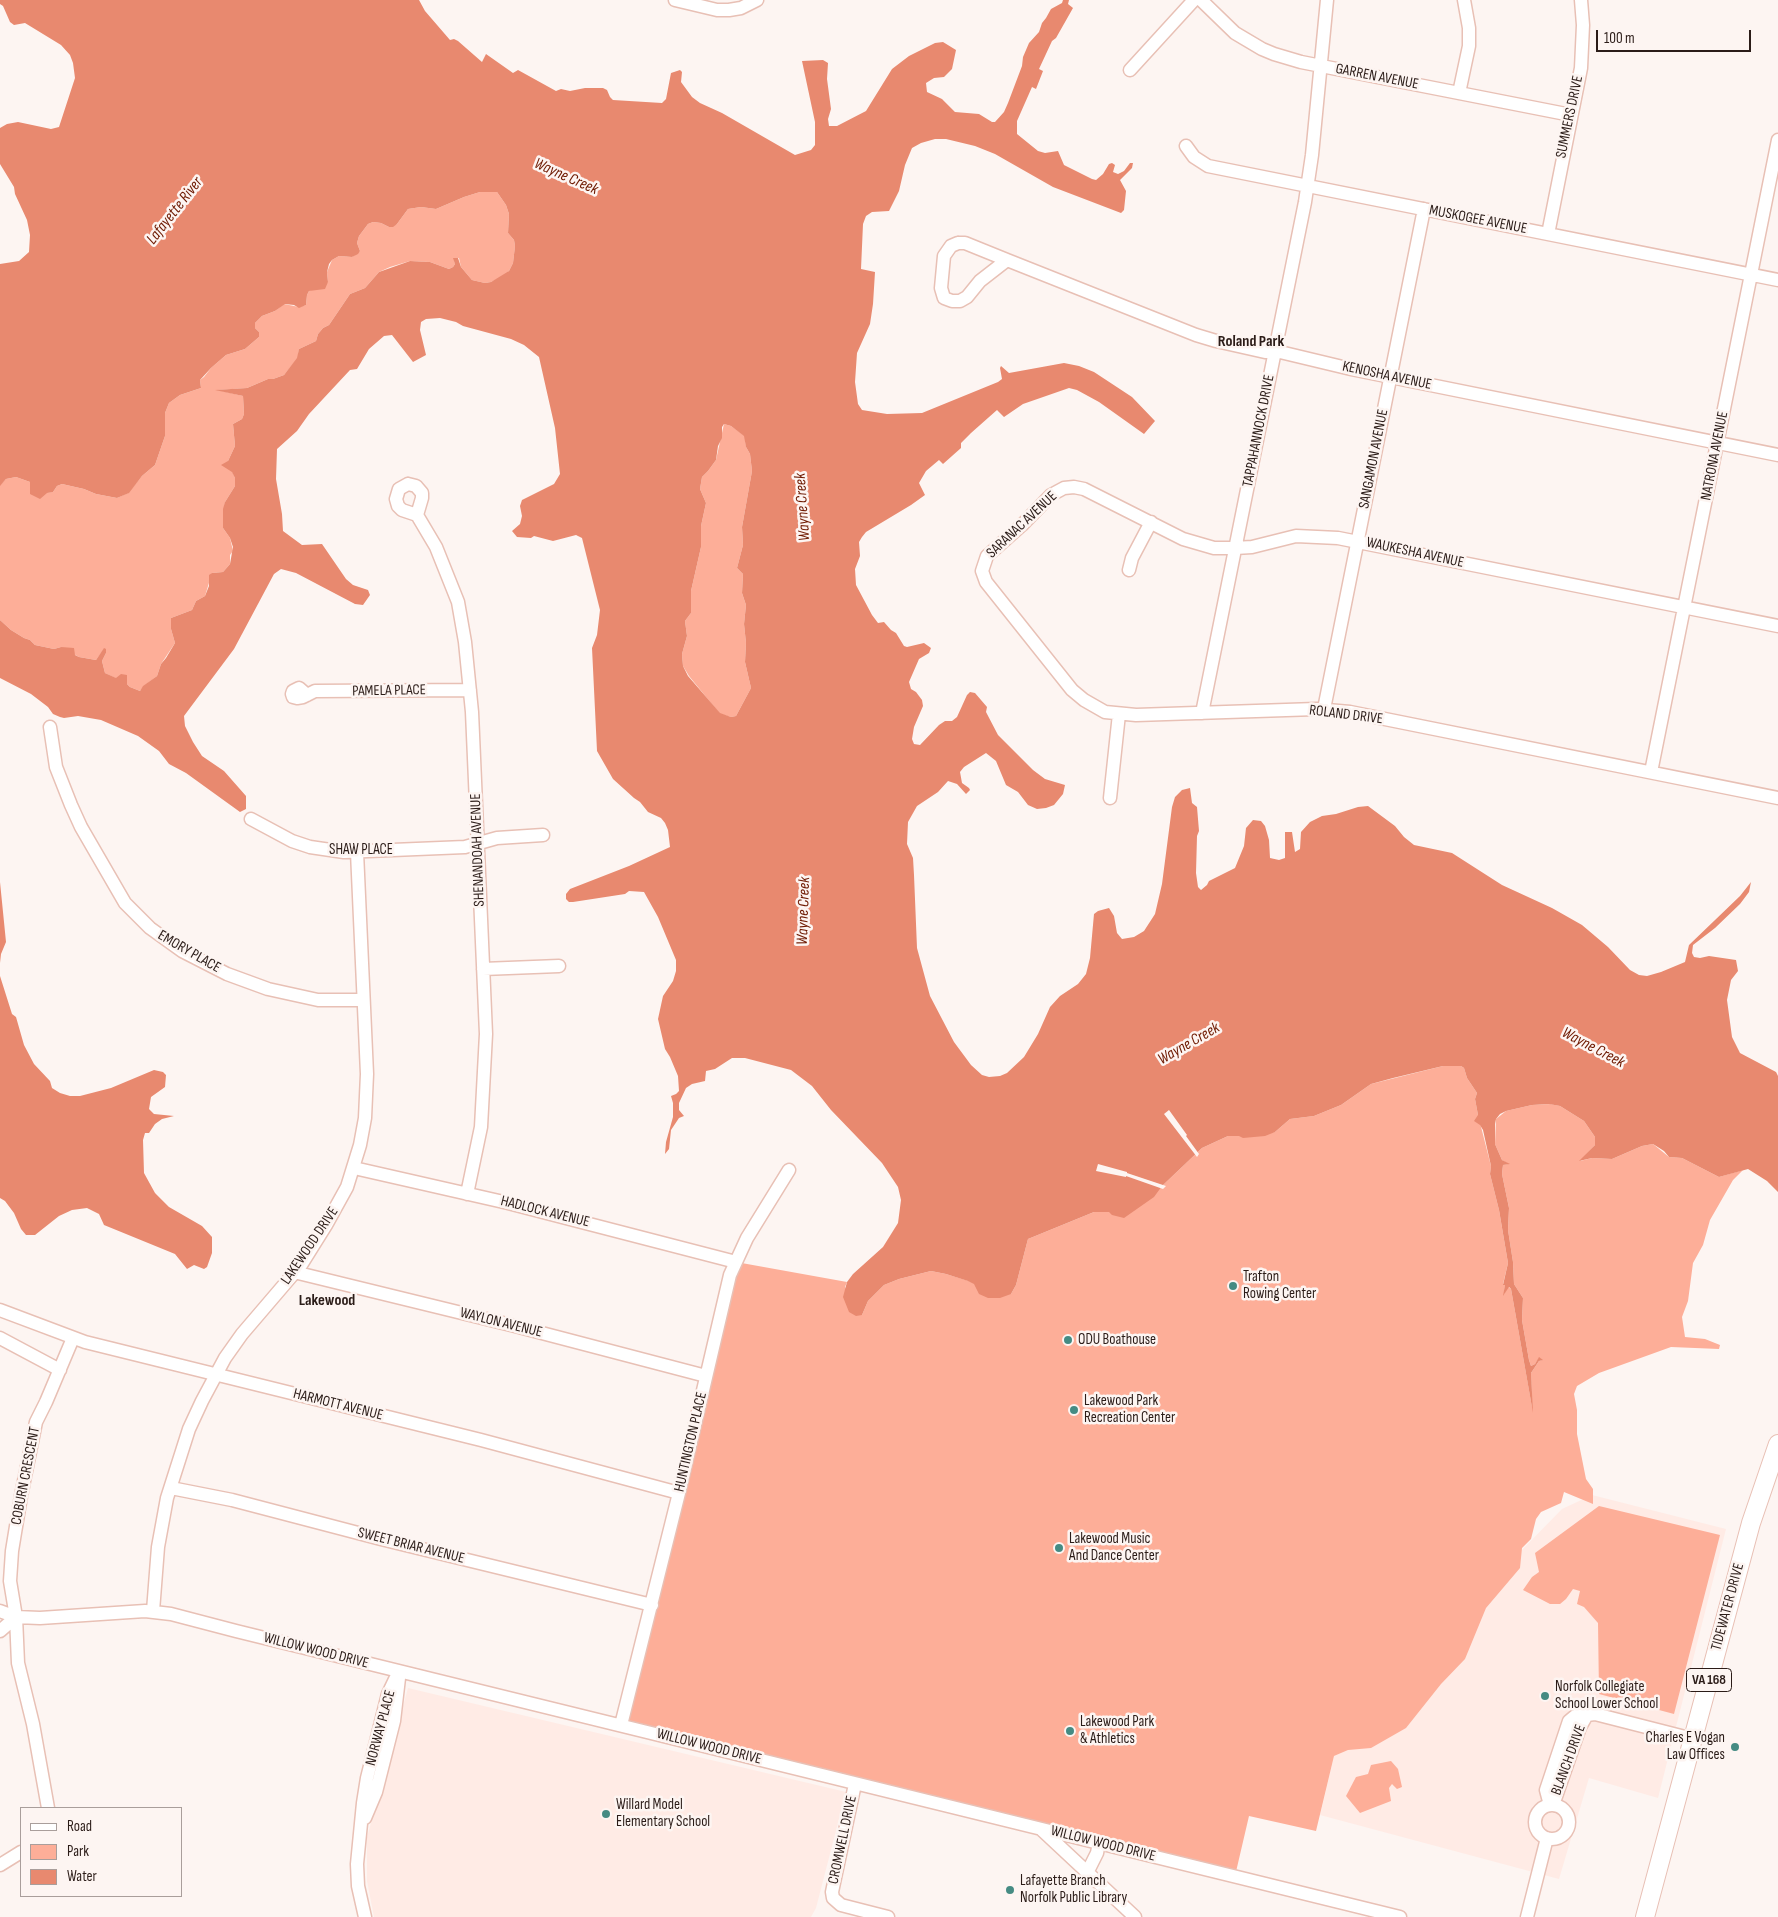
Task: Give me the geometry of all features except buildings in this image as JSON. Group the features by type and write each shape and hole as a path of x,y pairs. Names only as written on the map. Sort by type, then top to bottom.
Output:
{"highway":[{"name":"TIDEWATER DRIVE","path":"1645,1917 1751,1523 1778,1444"}],"street":[{"path":"675,0 717,10 741,8 757,0"},
{"path":"1130,70 1194,0"},
{"name":"GARREN AVENUE","path":"1202,0 1235,32 1262,50 1274,54 1320,66 1571,115"},
{"name":"TAPPAHANNOCK DRIVE","path":"1202,713 1307,186 1312,155 1327,0"},
{"path":"1459,93 1468,46 1469,28 1464,0"},
{"name":"SUMMERS DRIVE","path":"1548,234 1583,49 1581,0"},
{"name":"NATRONA AVENUE","path":"1651,772 1778,140"},
{"name":"MUSKOGEE AVENUE","path":"1186,146 1194,157 1208,166 1778,280"},
{"name":"SANGAMON AVENUE","path":"1324,709 1424,209"},
{"name":"KENOSHA AVENUE","path":"1007,260 992,270 967,297 960,301 948,300 941,293 944,256 951,246 964,243 1007,260 1196,335 1249,348 1778,455"},
{"name":"WAUKESHA AVENUE","path":"1062,489 1074,486 1084,489 1198,544 1214,548 1252,547 1283,538 1317,535 1357,541 1778,626"},
{"name":"SARANAC AVENUE","path":"983,563 987,556 1022,525 1051,495 1062,489"},
{"name":"SHENANDOAH AVENUE","path":"418,515 436,547 458,602 470,690 486,1034 483,1107 475,1162 467,1194"},
{"path":"1129,570 1132,558 1151,522"},
{"name":"ROLAND DRIVE","path":"983,563 982,571 986,582 1072,690 1097,708 1119,714 1324,709 1350,712 1778,798"},
{"name":"PAMELA PLACE","path":"307,694 315,691 470,690"},
{"path":"1110,798 1119,714"},
{"name":"EMORY PLACE","path":"50,727 56,767 78,819 126,903 150,928 182,951 227,974 268,989 318,1000 363,1000"},
{"name":"SHAW PLACE","path":"251,819 292,840 328,851 357,852 465,847 497,838 543,835"},
{"name":"LAKEWOOD DRIVE","path":"153,1612 158,1547 171,1488 189,1429 216,1374 242,1334 294,1272 340,1201 354,1168 360,1145 367,1096 357,852"},
{"path":"483,969 559,966"},
{"name":"HADLOCK AVENUE","path":"354,1168 618,1230 736,1262"},
{"name":"HUNTINGTON PLACE","path":"621,1725 652,1605 730,1275 752,1229 789,1170"},
{"name":"WAYLON AVENUE","path":"294,1272 562,1338 706,1376"},
{"name":"HARMOTT AVENUE","path":"0,1310 85,1342 481,1440 679,1493"},
{"path":"0,1338 60,1370"},
{"name":"COBURN CRESCENT","path":"48,1807 18,1663 16,1617 10,1581 12,1551 36,1422 73,1338"},
{"name":"SWEET BRIAR AVENUE","path":"171,1488 225,1499 652,1605"},
{"name":"WILLOW WOOD DRIVE","path":"0,1611 16,1617 40,1618 153,1612 171,1614 236,1632 1400,1917"},
{"path":"0,1631 16,1617"},
{"name":"NORWAY PLACE","path":"365,1917 358,1886 357,1864 361,1830 376,1792 394,1721 399,1671"},
{"name":"BLANCH DRIVE","path":"1551,1805 1580,1727 1587,1715 1595,1714 1693,1739"},
{"name":"CROMWELL DRIVE","path":"855,1784 832,1892 833,1898 841,1905 888,1917"},
{"path":"1551,1805 1564,1810 1567,1815 1568,1825 1563,1834 1558,1838 1547,1838 1538,1832 1535,1821 1539,1810 1551,1805"},
{"path":"1040,1828 1135,1917"},
{"path":"1527,1917 1547,1838"},
{"path":"1087,1873 1097,1854 1099,1843"},
{"path":"0,1865 20,1853"}],"shaded area":[{"name":"Norfolk Collegiate School Lower School","path":"1592,1495 1726,1529 1658,1798 1589,1778 1559,1879 1320,1815 1334,1756 1375,1737 1517,1555 1562,1509"},
{"name":"Willard Model Elementary School","path":"408,1688 846,1792 816,1908 811,1917 374,1917 367,1881 367,1837"}],"green space":[{"path":"480,192 497,192 506,205 509,214 508,233 514,240 515,246 513,263 504,276 485,283 472,280 461,267 459,258 454,258 455,264 449,269 430,262 410,261 390,267 379,272 365,288 350,294 329,325 318,334 316,341 299,349 298,358 284,375 268,379 247,388 218,390 243,396 244,414 242,419 233,424 235,446 228,461 235,478 235,486 225,502 223,528 230,538 233,551 230,555 230,564 223,572 212,573 205,596 196,601 192,610 171,618 171,629 175,643 161,664 157,676 140,691 105,673 102,661 106,649 96,660 79,657 61,647 54,649 35,645 30,640 11,630 0,620 0,485 6,479 16,477 30,482 30,494 53,492 57,486 62,484 117,498 128,493 142,476 155,465 165,436 165,413 169,403 180,395 201,388 200,380 211,368 226,355 245,349 259,337 255,323 262,316 275,311 284,304 299,307 306,305 309,291 328,282 327,272 332,260 339,256 352,257 360,251 357,243 359,236 368,224 373,222 381,223 389,227 397,224 408,209 421,207 436,209"},
{"path":"724,424 731,426 745,436 752,471 742,527 743,545 737,568 743,574 742,593 746,605 744,624 745,662 751,688 736,716 731,717 720,714 689,676 683,666 682,654 687,636 685,621 691,613 691,591 701,547 701,526 706,503 700,489 702,477 716,460"},
{"path":"1443,1066 1461,1066 1464,1068 1467,1078 1477,1093 1475,1099 1491,1166 1490,1174 1499,1210 1508,1263 1503,1284 1505,1285 1504,1294 1508,1287 1511,1289 1532,1407 1531,1373 1539,1361 1542,1360 1539,1358 1531,1366 1522,1320 1523,1298 1514,1284 1508,1230 1509,1208 1502,1174 1503,1165 1508,1164 1502,1160 1495,1144 1496,1119 1506,1111 1532,1105 1550,1104 1560,1106 1584,1121 1595,1137 1595,1145 1580,1161 1592,1158 1612,1159 1642,1146 1653,1144 1669,1157 1682,1158 1719,1177 1743,1170 1733,1180 1710,1220 1703,1245 1693,1263 1688,1301 1682,1317 1685,1337 1705,1339 1720,1345 1719,1349 1671,1347 1599,1373 1577,1386 1574,1394 1577,1410 1577,1434 1586,1479 1593,1489 1593,1504 1564,1492 1561,1503 1541,1512 1536,1519 1531,1539 1522,1548 1520,1568 1486,1608 1465,1659 1441,1684 1406,1728 1371,1748 1348,1750 1334,1756 1316,1831 1249,1816 1235,1876 621,1725 736,1262 847,1282 845,1287 862,1315 868,1301 884,1285 931,1271 1011,1294 1016,1285 1028,1239 1094,1212 1109,1212 1162,1186 1202,1148 1228,1136 1275,1132 1290,1119 1314,1116 1341,1105 1371,1084"},
{"path":"1599,1506 1720,1535 1674,1714 1599,1694 1598,1623 1584,1607 1577,1604 1580,1591 1573,1589 1560,1604 1550,1604 1523,1590 1532,1577 1539,1572 1535,1553"},
{"path":"1391,1761 1398,1769 1402,1787 1397,1789 1392,1784 1389,1788 1391,1801 1360,1813 1346,1796 1356,1777 1368,1774 1371,1765"}],"water":[{"path":"0,0 419,0 425,11 450,40 458,41 482,62 486,54 513,73 518,70 556,91 561,89 570,91 585,88 603,88 607,90 613,100 662,103 666,99 671,73 680,70 682,72 681,82 692,97 700,103 722,113 795,155 811,150 815,145 815,122 802,61 823,60 828,63 827,79 831,109 828,119 829,126 837,126 866,111 892,69 909,56 935,43 943,42 956,50 952,69 944,77 934,78 926,83 927,92 942,99 955,112 979,114 995,122 1004,112 1008,103 1029,43 1039,32 1042,23 1051,9 1062,3 1063,0 1069,0 1068,4 1073,8 1056,38 1052,41 1039,69 1043,71 1036,89 1032,87 1017,121 1017,134 1038,151 1045,153 1058,151 1064,165 1096,180 1103,174 1109,164 1115,165 1113,172 1118,174 1124,171 1130,163 1133,163 1132,168 1120,180 1126,191 1124,210 1121,213 1053,187 995,154 975,146 946,139 935,139 912,148 905,165 899,191 889,211 872,212 866,216 863,224 861,269 875,272 870,324 857,353 855,382 858,404 862,410 887,414 922,413 998,382 1002,379 1001,366 1009,373 1064,363 1094,372 1132,397 1155,421 1144,434 1099,402 1077,390 1069,388 1023,404 1004,417 997,410 961,443 961,448 943,464 939,460 926,471 919,483 925,495 866,532 859,542 860,556 855,569 856,585 872,615 878,623 884,622 896,633 904,646 924,643 931,648 929,653 919,659 909,682 911,689 922,700 923,706 914,727 912,739 914,744 920,745 939,725 945,721 952,721 957,717 967,695 970,692 975,693 987,707 986,712 998,735 1033,770 1045,779 1065,785 1063,794 1054,805 1037,809 1028,805 1018,792 1006,785 996,761 986,753 964,767 960,772 962,783 970,790 966,794 957,784 948,781 938,792 917,806 908,822 907,844 913,858 917,948 930,996 954,1042 971,1065 982,1075 989,1077 1007,1073 1024,1057 1038,1034 1050,1007 1060,996 1078,984 1086,974 1090,958 1094,914 1109,908 1114,916 1117,933 1122,939 1134,937 1144,931 1155,914 1162,884 1172,807 1175,797 1182,790 1190,788 1192,803 1197,807 1199,831 1197,836 1196,873 1198,887 1201,890 1209,881 1235,868 1244,846 1246,828 1253,820 1261,821 1265,826 1269,840 1270,858 1279,860 1285,858 1285,832 1292,832 1295,852 1300,849 1301,832 1310,822 1322,816 1368,806 1395,826 1414,845 1452,853 1502,885 1552,908 1582,925 1608,947 1630,970 1639,975 1647,976 1685,962 1689,945 1740,896 1751,882 1749,892 1740,904 1715,928 1693,945 1692,953 1694,957 1700,958 1709,956 1736,960 1738,971 1731,980 1727,1000 1732,1037 1740,1053 1776,1072 1778,1076 1778,1192 1767,1181 1748,1169 1719,1177 1682,1158 1669,1157 1664,1151 1653,1144 1642,1146 1612,1159 1592,1158 1579,1161 1595,1145 1595,1137 1584,1121 1560,1106 1549,1104 1532,1105 1500,1114 1495,1124 1495,1144 1502,1160 1510,1164 1503,1165 1502,1174 1509,1208 1508,1230 1514,1284 1523,1298 1522,1320 1531,1366 1535,1364 1539,1357 1543,1360 1539,1361 1531,1373 1533,1413 1511,1289 1509,1287 1503,1296 1505,1285 1503,1285 1508,1263 1483,1130 1474,1121 1478,1115 1475,1099 1477,1093 1467,1078 1464,1068 1461,1066 1443,1066 1371,1084 1341,1105 1314,1116 1290,1119 1275,1132 1265,1136 1243,1138 1228,1136 1202,1148 1162,1186 1154,1197 1124,1218 1112,1215 1109,1212 1094,1212 1028,1239 1016,1285 1011,1294 1000,1298 988,1298 979,1294 974,1284 968,1281 931,1271 884,1285 868,1301 862,1315 856,1316 849,1312 843,1297 847,1282 853,1274 883,1247 898,1223 901,1200 898,1187 882,1163 831,1110 812,1086 791,1070 745,1058 732,1058 715,1069 706,1071 705,1081 692,1084 686,1088 679,1103 679,1110 684,1116 679,1118 671,1130 669,1149 665,1154 666,1142 673,1117 671,1096 679,1091 678,1076 665,1049 658,1019 663,996 673,981 676,971 676,960 658,917 644,892 629,891 625,894 573,902 569,902 566,899 566,894 570,889 629,866 670,847 668,830 665,823 661,818 648,812 640,802 613,779 597,751 592,648 597,635 600,610 582,538 576,535 553,541 534,536 531,538 517,537 512,531 520,524 522,500 554,484 560,474 555,428 539,357 524,345 511,339 463,326 456,322 440,318 426,319 421,322 420,330 426,355 413,362 392,335 384,336 369,349 357,369 350,370 309,414 297,431 277,449 276,479 283,531 302,545 322,544 346,579 353,585 368,590 370,595 363,605 355,604 296,573 281,569 274,574 234,649 184,716 185,726 202,756 224,771 246,796 246,809 240,812 186,773 169,764 159,751 138,736 101,720 78,716 60,717 53,714 48,707 31,694 0,678 0,620 11,630 30,640 35,645 54,649 61,647 74,648 75,655 96,660 104,648 106,649 102,661 105,673 116,678 121,674 127,675 127,684 140,691 143,686 157,676 161,664 175,643 171,629 171,618 192,610 196,601 205,596 209,586 209,575 223,572 230,564 233,547 230,538 223,528 223,509 235,486 235,478 232,472 221,465 228,461 235,446 233,424 242,419 244,414 243,396 215,390 247,388 268,379 284,375 297,358 299,349 316,341 318,334 329,325 350,294 365,288 379,272 410,261 430,262 449,269 455,264 453,258 458,258 461,267 472,280 485,283 491,282 509,271 513,263 515,246 514,240 508,233 509,214 506,205 497,192 480,192 436,209 421,207 408,209 393,227 373,222 368,224 359,236 357,243 360,251 358,254 352,257 339,256 329,264 327,272 328,282 325,289 309,291 306,305 299,308 294,305 285,304 275,311 262,316 255,323 259,337 245,349 226,355 211,368 200,380 201,388 180,395 169,403 165,413 165,436 155,465 142,476 129,493 117,498 62,484 57,486 53,492 47,493 40,499 30,494 30,482 16,477 6,479 0,486 0,264 19,261 29,252 30,235 27,220 15,194 14,187 0,164 0,128 7,124 18,122 51,129 59,127 75,78 70,55 61,45 25,23 14,25 10,22 3,6 0,4","holes":["724,424 731,426 744,436 746,447 750,454 752,471 742,527 743,545 737,568 743,574 742,593 746,605 744,624 745,662 751,688 736,716 731,717 720,713 688,676 683,666 682,654 687,636 685,621 691,613 691,591 701,547 701,526 706,503 700,489 702,477 716,460 718,446 722,438 722,427"]},
{"path":"0,882 6,942 1,954 0,963"},
{"path":"0,976 12,1014 16,1017 24,1045 34,1064 50,1081 52,1088 60,1093 80,1096 111,1088 154,1070 163,1072 166,1075 165,1087 151,1097 149,1109 154,1114 174,1116 162,1119 155,1124 149,1133 145,1133 143,1140 144,1173 155,1193 169,1207 202,1226 212,1237 212,1253 207,1267 204,1269 194,1265 187,1269 175,1254 104,1225 99,1214 87,1208 72,1210 59,1216 35,1235 26,1235 21,1229 14,1213 5,1201 0,1198"}],"pier":[{"path":"1169,1110 1199,1154 1197,1157 1164,1114"},
{"path":"1098,1164 1166,1186 1163,1189 1126,1176 1096,1171"}],"place":[{"name":"Trafton Rowing Center","path":"1233,1286"},
{"name":"ODU Boathouse","path":"1068,1340"},
{"name":"Lakewood Park Recreation Center","path":"1074,1410"},
{"name":"Lakewood Music And Dance Center","path":"1059,1548"},
{"name":"Norfolk Collegiate School Lower School","path":"1545,1696"},
{"name":"Lakewood Park & Athletics","path":"1070,1731"},
{"name":"Charles E Vogan Law Offices","path":"1735,1747"},
{"name":"Willard Model Elementary School","path":"606,1814"},
{"name":"Lafayette Branch Norfolk Public Library","path":"1010,1890"}],"district":[{"name":"Roland Park","path":"1251,342"},
{"name":"Lakewood","path":"327,1301"}],"water label":[{"name":"Wayne Creek","path":"566,177"},
{"name":"Lafayette River","path":"175,211"},
{"name":"Wayne Creek","path":"803,507"},
{"name":"Wayne Creek","path":"804,911"},
{"name":"Wayne Creek","path":"1189,1044"},
{"name":"Wayne Creek","path":"1593,1048"}]}
